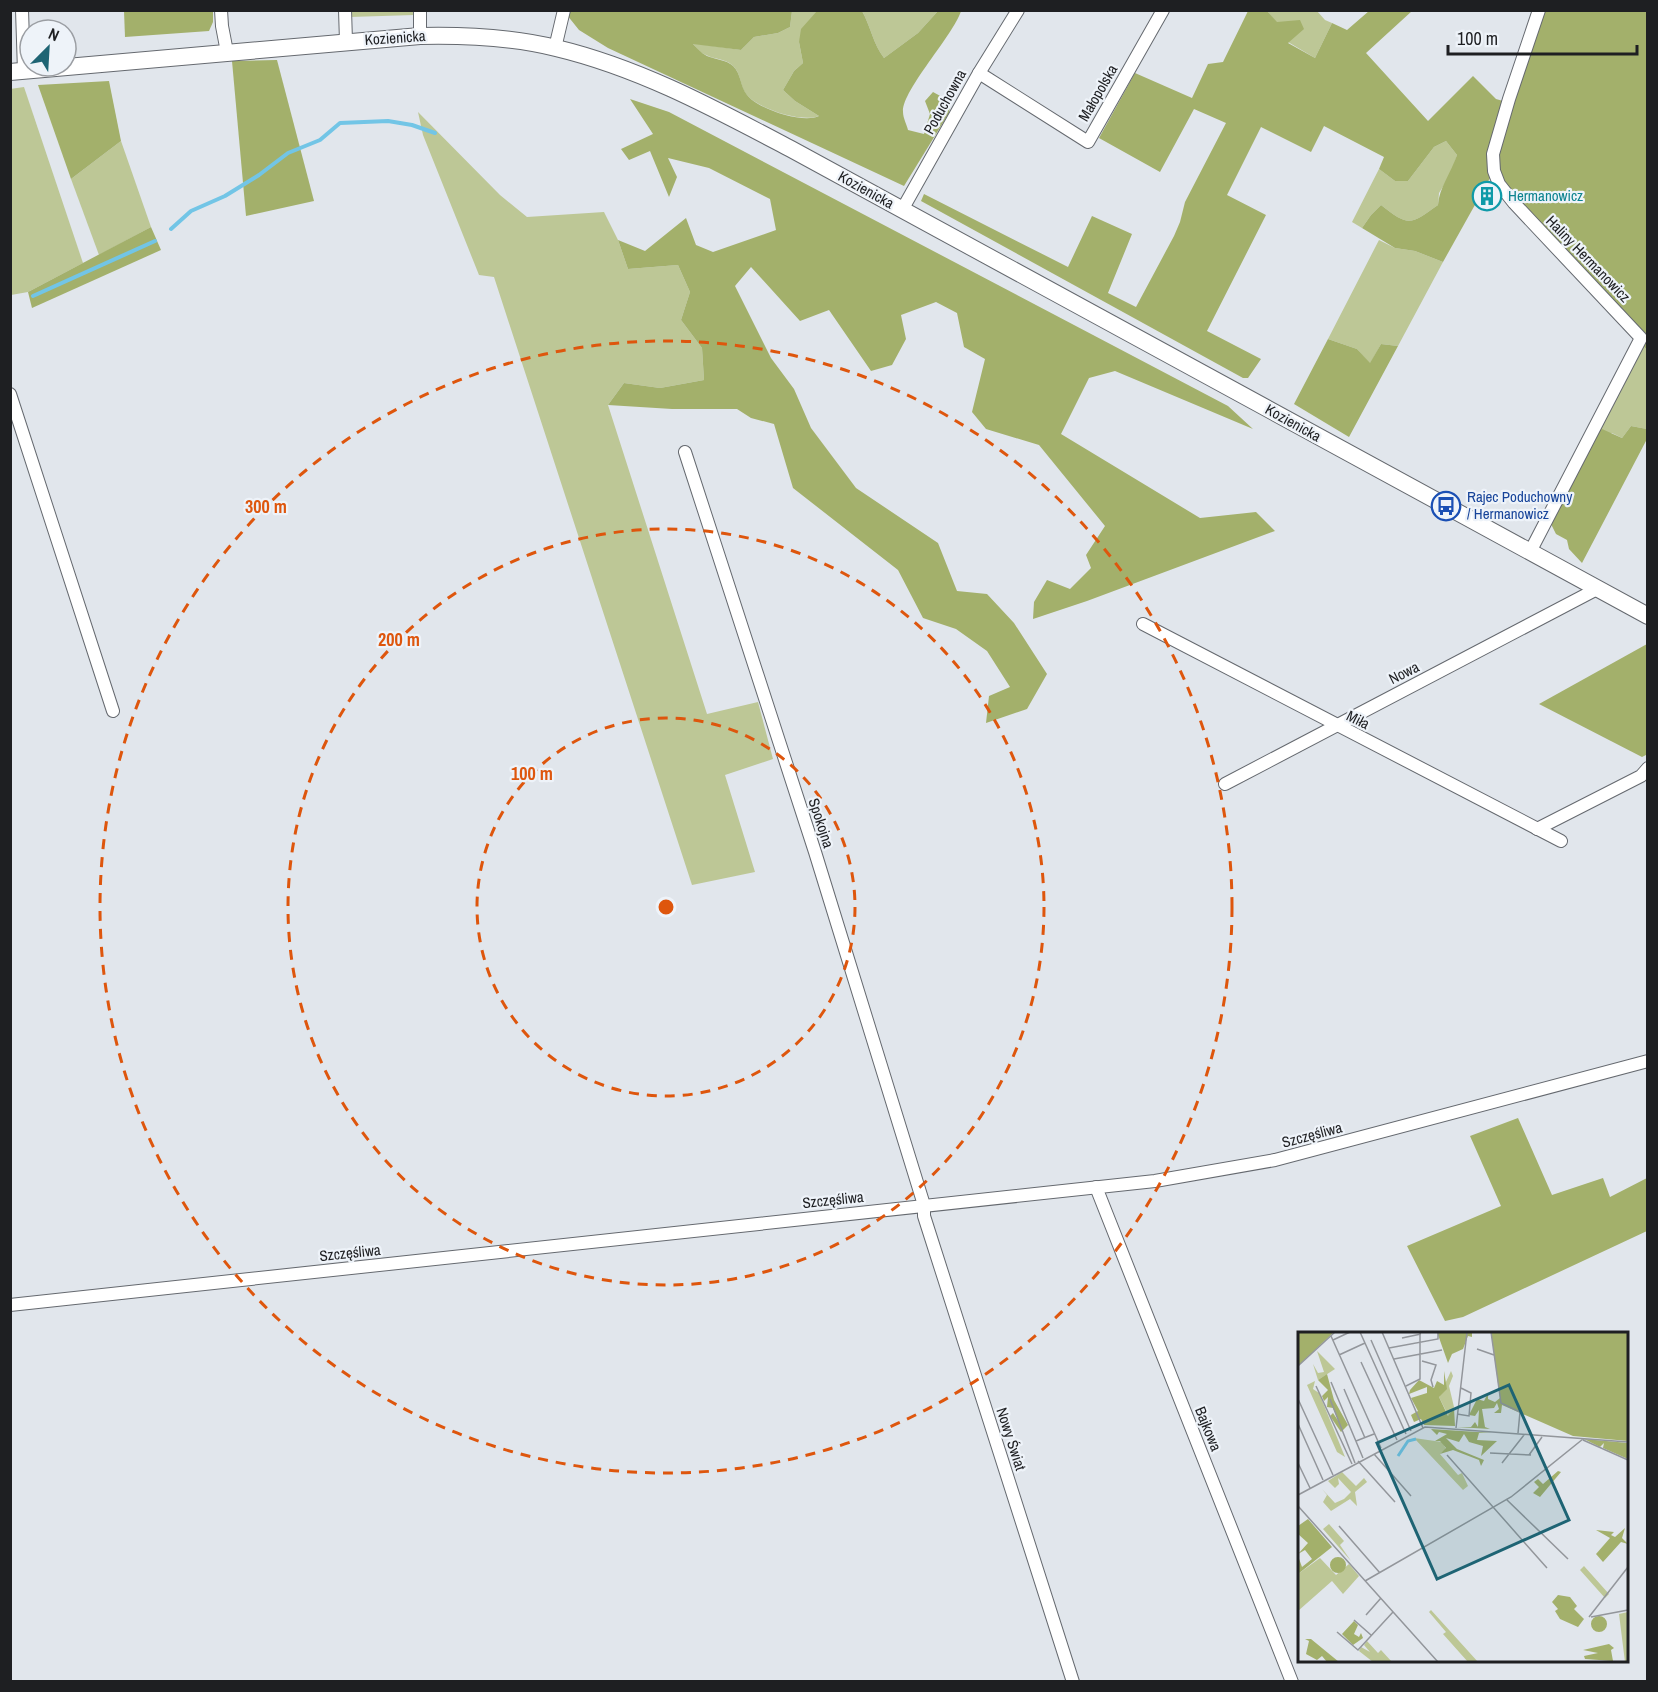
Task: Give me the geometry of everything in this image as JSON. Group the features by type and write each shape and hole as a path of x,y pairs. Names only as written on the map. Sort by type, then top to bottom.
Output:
{"main road":[{"name":"Kozienicka","path":"17,71 420,36 492,38 555,48 620,67 686,95 791,149 1647,616"}],"street":[{"path":"17,71 22,10"},
{"path":"221,10 227,52"},
{"path":"345,10 346,41"},
{"path":"420,10 420,36"},
{"path":"555,48 564,10"},
{"name":"Poduchowna","path":"902,210 979,73 1018,10"},
{"name":"Małopolska","path":"979,73 1088,142 1163,10"},
{"name":"Haliny Hermanowicz","path":"1530,552 1641,338 1514,204 1498,184 1492,154 1539,10"},
{"path":"10,394 113,711"},
{"name":"Spokojna","path":"685,452 815,852 924,1205"},
{"name":"Nowa","path":"1226,784 1597,589"},
{"name":"Miła","path":"1143,624 1561,841"},
{"path":"1537,829 1641,776 1647,768"},
{"name":"Szczęśliwa","path":"10,1305 1155,1181 1275,1160 1647,1061"},
{"name":"Bajkowa","path":"1096,1187 1292,1682"},
{"name":"Nowy Świat","path":"924,1205 924,1216 1073,1682"}],"green space":[{"path":"568,10 792,11 790,27 778,33 754,37 741,50 693,44 707,56 733,66 738,72 747,95 753,100 781,114 803,118 819,116 795,101 783,90 794,71 803,63 799,42 801,29 817,11 862,11 884,58 918,33 938,11 961,11 911,90 903,112 908,130 924,134 930,114 925,101 933,92 944,98 950,106 949,113 904,186 608,48 579,30 567,15"},
{"path":"124,11 213,11 213,22 209,31 125,37"},
{"path":"350,11 414,11 414,15 350,17"},
{"path":"792,11 817,11 799,42 803,63 794,71 783,90 795,101 819,116 811,118 781,113 752,100 746,94 737,71 732,65 704,54 692,43 741,50 754,37 778,33 790,27"},
{"path":"862,11 938,11 918,33 884,58"},
{"path":"1248,11 1267,11 1277,22 1300,20 1304,29 1288,43 1315,58 1332,23 1347,30 1369,11 1412,11 1366,53 1428,121 1473,76 1496,99 1510,103 1535,11 1647,11 1647,350 1490,178 1443,262 1415,251 1395,248 1362,228 1381,205 1398,217 1410,221 1421,217 1438,205 1457,155 1446,141 1434,147 1408,181 1395,181 1379,169 1384,157 1324,126 1311,152 1261,127 1227,195 1266,215 1207,331 1261,359 1248,378 1243,378 921,201 924,194 1068,267 1092,216 1132,234 1108,293 1136,307 1174,236 1185,202 1226,123 1194,109 1160,172 1099,138 1135,73 1192,98 1208,64 1223,62"},
{"path":"1267,11 1317,11 1325,20 1332,23 1315,58 1288,42"},
{"path":"277,60 314,201 246,216 232,61"},
{"path":"109,81 121,141 71,179 38,85"},
{"path":"24,87 83,263 28,292 11,295 10,89"},
{"path":"630,99 669,112 1228,406 1253,429 1115,371 1089,378 1061,434 1200,518 1256,512 1275,531 1033,619 1034,602 1047,580 1070,589 1091,568 1086,555 1105,526 1039,445 986,429 972,412 985,359 964,347 957,313 936,302 901,315 906,339 892,365 871,371 829,310 800,321 751,267 735,286 771,358 794,389 811,428 856,488 938,543 957,591 987,594 1014,623 1047,674 1027,709 986,723 989,696 1010,687 987,651 956,629 923,618 898,570 793,488 774,424 751,418 737,409 672,409 608,405 624,383 660,388 704,380 702,348 681,320 690,292 678,265 628,269 618,240 645,251 686,218 696,245 713,252 776,230 770,199 709,168 668,158 677,177 669,197 650,151 629,160 621,149 653,134"},
{"path":"418,112 500,195 527,217 604,212 618,240 628,269 678,265 690,292 681,320 702,348 704,380 660,388 624,383 608,405 707,714 758,702 773,759 725,775 755,872 692,885 494,277 479,275 423,135"},
{"path":"121,141 151,227 99,255 71,179"},
{"path":"1446,141 1457,155 1451,174 1439,193 1438,205 1421,217 1410,221 1398,217 1381,205 1362,228 1352,222 1379,169 1395,181 1408,181 1434,147"},
{"path":"151,227 161,250 32,308 28,292"},
{"path":"1379,240 1395,248 1415,251 1443,262 1398,346 1381,344 1370,364 1357,349 1328,339"},
{"path":"1328,339 1357,349 1370,363 1381,344 1398,346 1349,437 1294,404"},
{"path":"1638,340 1647,350 1647,429 1631,426 1622,438 1612,433 1591,437"},
{"path":"1631,426 1647,429 1647,439 1582,563 1569,549 1567,540 1556,534 1550,522 1591,437 1602,429 1622,438"},
{"path":"1647,644 1648,754 1642,757 1539,704"},
{"path":"1518,1118 1552,1195 1603,1178 1610,1197 1647,1178 1647,1231 1463,1317 1445,1321 1407,1246 1501,1206 1470,1136"}],"waterway":[{"path":"171,229 191,211 225,196 259,175 288,153 320,140 340,123 388,121 412,125 435,133"},
{"path":"33,296 155,241"}],"place":[{"name":"Hermanowicz","path":"1487,196"},
{"name":"Rajec Poduchowny / Hermanowicz","path":"1446,506"}]}
